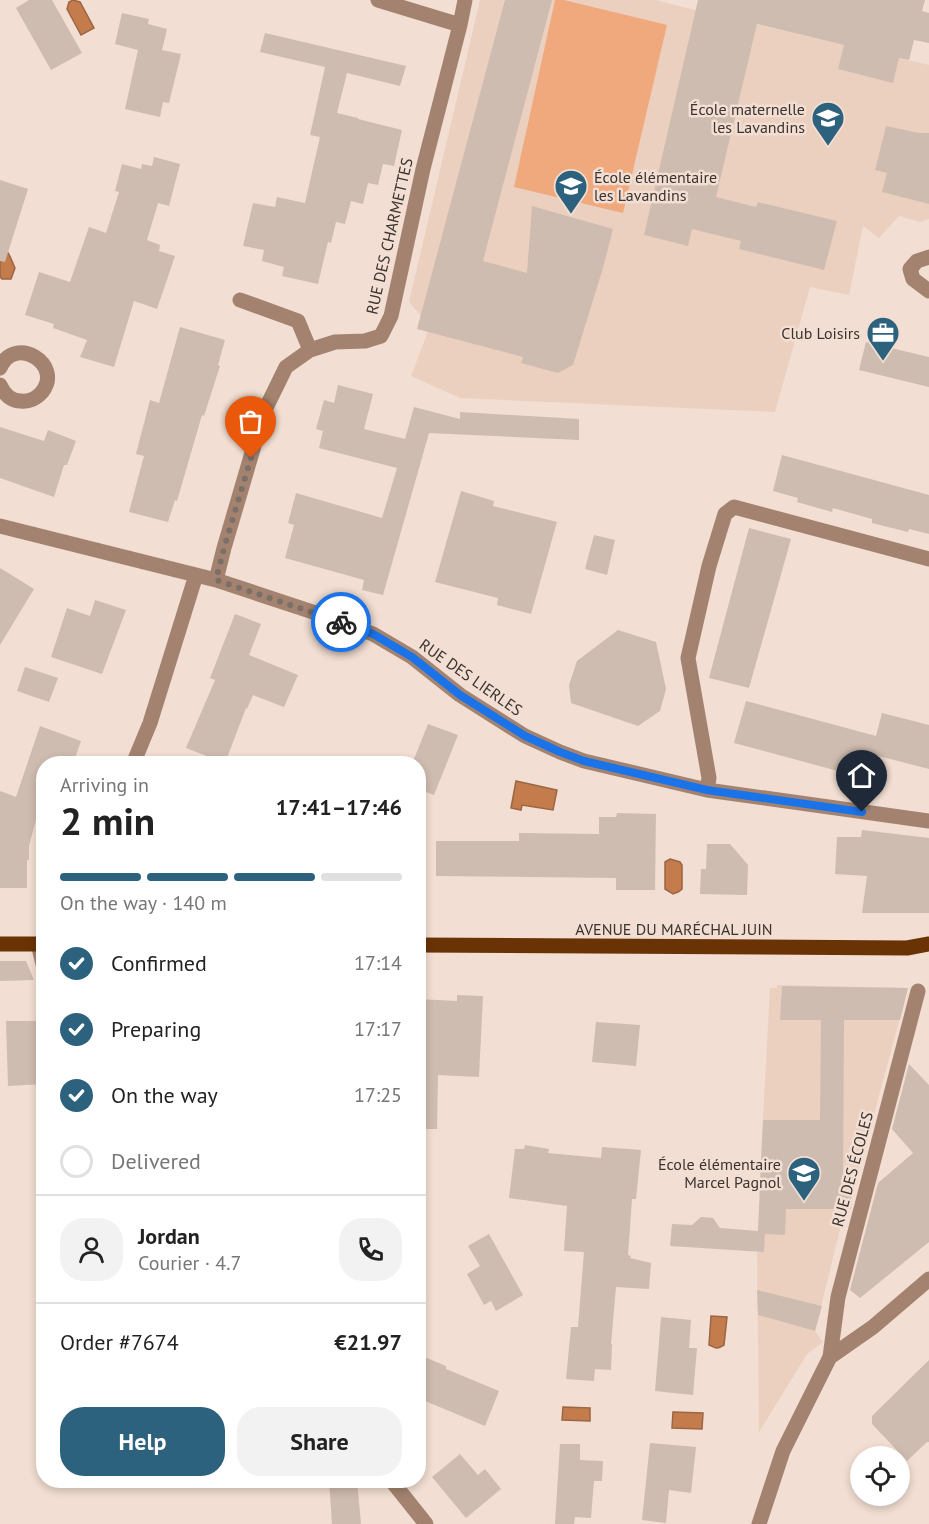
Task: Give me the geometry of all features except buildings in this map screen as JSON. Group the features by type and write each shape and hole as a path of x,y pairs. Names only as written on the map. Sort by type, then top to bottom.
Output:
{"main road":[{"path":"0,944 36,944"},
{"name":"AVENUE DU MARÉCHAL JUIN","path":"426,945 907,948 929,944"}],"street":[{"path":"378,0 460,24"},
{"name":"RUE DES CHARMETTES","path":"216,580 264,412 286,367 310,350 335,342 365,341 381,336 391,316 423,169 465,0"},
{"path":"929,257 917,261 910,269 913,279 929,291"},
{"path":"240,300 298,321 310,350"},
{"path":"0,368 9,357 18,353 27,353 36,356 43,363 47,372 47,382 37,397 28,401 9,398 0,385"},
{"path":"707,790 709,778 688,658 709,566 725,514 735,507 929,559"},
{"name":"RUE DES LIERLES","path":"0,526 216,580 373,634 412,657 460,695 525,736 584,761 707,790 929,821"},
{"path":"136,756 150,723 196,575"},
{"name":"RUE DES ÉCOLES","path":"830,1357 840,1288 918,990"},
{"path":"759,1524 783,1451 830,1357 873,1327 929,1280"},
{"path":"397,1488 426,1524"}],"shaded area":[{"path":"73,0 80,2 94,28 81,35 67,9 69,2"},
{"name":"École élémentaire les Lavandins","path":"480,0 656,0 929,65 929,219 920,222 899,216 879,238 863,226 849,295 810,287 775,412 460,398 411,376 430,326 409,302"},
{"path":"555,0 564,0 667,25 623,213 514,187"},
{"path":"0,246 8,252 15,268 11,279 0,277"},
{"path":"516,781 557,790 553,810 522,805 521,810 511,808"},
{"path":"670,859 682,865 682,889 673,894 665,889 665,862"},
{"name":"École élémentaire Marcel Pagnol","path":"777,985 908,988 852,1196 845,1209 815,1331 823,1342 807,1354 759,1432 757,1252 759,1194 770,988 777,988"},
{"path":"711,1316 727,1317 724,1345 717,1348 709,1345"},
{"path":"563,1407 590,1408 590,1421 562,1420"},
{"path":"673,1412 703,1413 702,1429 672,1428"}],"way so far":[{"path":"251,458 216,580 341,622"}],"place":[{"name":"École maternelle les Lavandins","path":"828,147"},
{"name":"École élémentaire les Lavandins","path":"571,215"},
{"name":"Club Loisirs","path":"883,362"},
{"name":"École élémentaire Marcel Pagnol","path":"804,1202"}],"route":[{"path":"341,622 373,634 412,657 460,695 525,736 584,761 707,790 862,812"}]}
